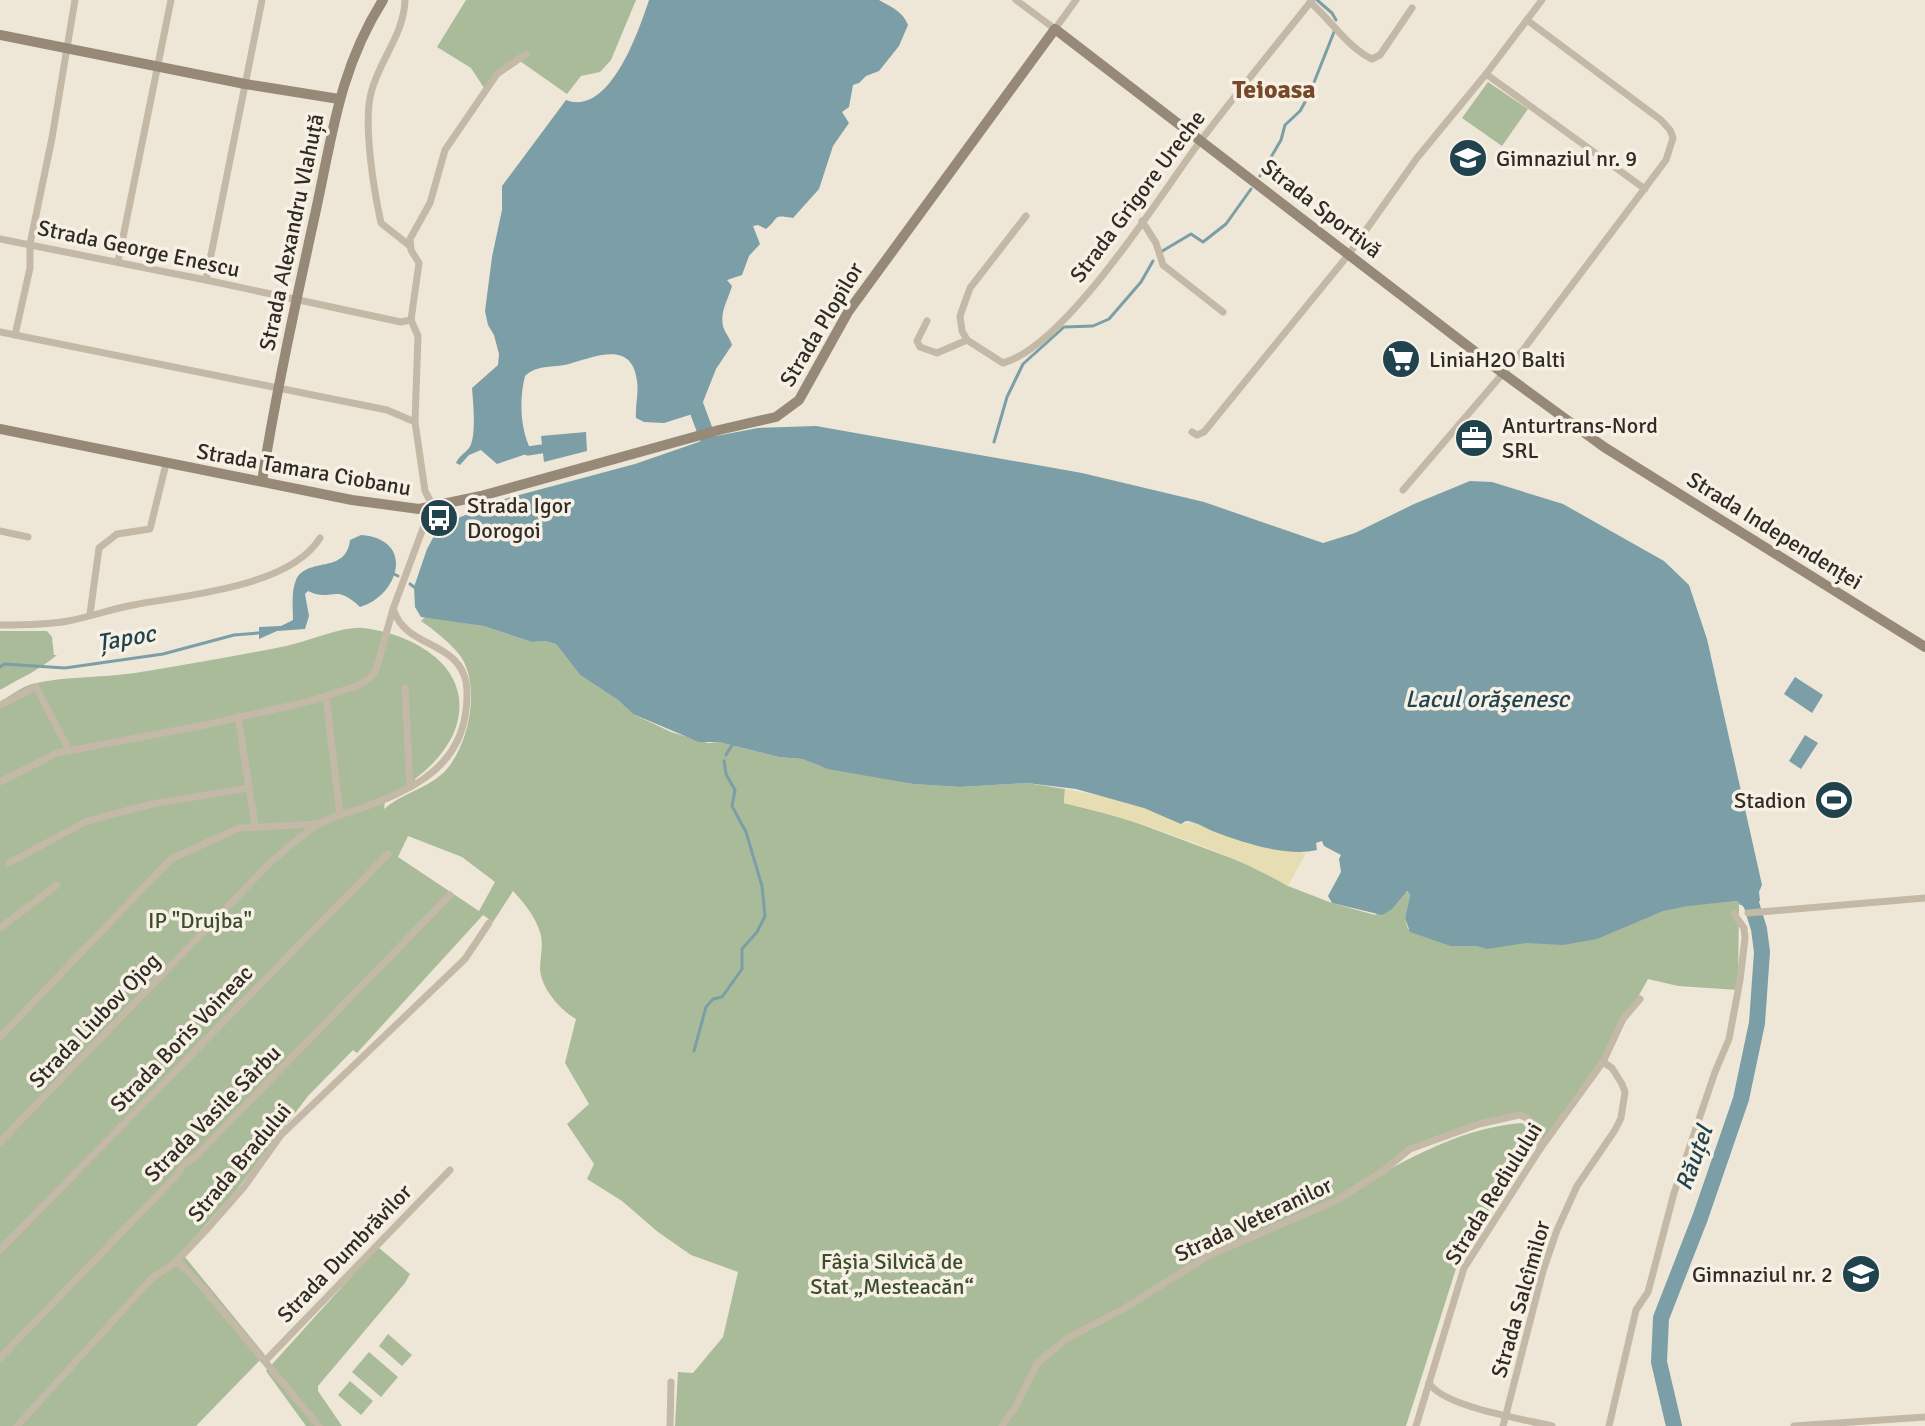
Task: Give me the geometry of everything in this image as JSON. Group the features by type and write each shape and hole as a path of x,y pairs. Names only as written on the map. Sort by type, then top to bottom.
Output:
{"street":[{"path":"15,335 30,268 30,244 75,0"},
{"path":"118,262 171,0"},
{"path":"206,280 262,0"},
{"path":"0,782 46,756 326,696 357,686 370,678 381,656 393,609 425,523 434,508 425,491 415,422 418,336 411,320 419,263 410,246 381,223 373,174 369,114 371,90 398,33 405,0"},
{"name":"Strada Sportivă","path":"1016,0 1504,374 1604,447"},
{"name":"Strada Plopilor","path":"434,508 761,421 787,411 799,400 848,312 1076,0"},
{"path":"1192,432 1197,435 1204,432 1349,254 1417,158 1542,0"},
{"path":"1311,1 1356,48 1372,59 1380,55 1412,8"},
{"name":"Strada Grigore Ureche","path":"967,340 1003,363 1039,344 1075,308 1201,140 1311,1"},
{"name":"Strada Аlexandru Vlahuță","path":"262,481 339,99 352,59 379,2"},
{"path":"1403,490 1504,374 1645,189 1673,145 1670,130 1661,120 1527,20"},
{"path":"0,35 245,84 339,99"},
{"path":"410,246 411,235 430,203 445,150 497,74 526,54"},
{"path":"1486,74 1645,189"},
{"path":"927,321 917,341 920,347 937,353 967,340 961,327 961,311 970,288 1026,216"},
{"path":"1142,221 1156,243 1163,265 1223,312"},
{"name":"Strada George Enescu","path":"0,239 401,322 411,320"},
{"path":"0,332 387,410 415,422"},
{"name":"Strada Tamara Ciobanu","path":"0,429 406,509 434,508"},
{"name":"Strada Independenței","path":"1604,447 1925,647"},
{"name":"Strada Tamara Ciobanu","path":"90,614 99,548 117,534 150,529 166,464"},
{"path":"0,531 28,537"},
{"path":"0,625 61,622 204,592 267,575 301,559 320,538"},
{"name":"Strada Liubov Ojog","path":"0,1142 271,862 319,824 433,775 452,752 463,727 467,692 465,677 456,661 444,650 403,629 393,609"},
{"path":"0,705 36,687 69,750"},
{"path":"405,688 410,787"},
{"path":"326,696 340,816"},
{"path":"238,716 255,826"},
{"path":"9,863 87,821 152,804 249,788"},
{"path":"0,1037 171,859 239,828 319,824"},
{"name":"Strada Boris Voineac","path":"0,1250 388,854"},
{"path":"0,928 57,885"},
{"name":"Strada Vasile Sârbu","path":"0,1358 177,1175 183,1165 191,1161 450,895"},
{"path":"1748,913 1925,898"},
{"path":"1609,1426 1636,1310 1653,1278 1674,1193 1729,1039 1745,938 1744,928 1734,914"},
{"name":"Strada Bradului","path":"17,1426 152,1278 176,1262 244,1187 281,1135 465,959 489,923"},
{"name":"Strada Rediulului","path":"1416,1426 1464,1268 1540,1149 1603,1062 1623,1019 1640,999"},
{"name":"Strada Salcîmilor","path":"1503,1426 1543,1271 1557,1230 1577,1186 1621,1118 1625,1092 1618,1076 1603,1062"},
{"name":"Strada Veteranilor","path":"1002,1426 1038,1362 1068,1338 1125,1308 1206,1257 1337,1200 1410,1149 1479,1124 1519,1115 1533,1123 1540,1149"},
{"name":"Strada Dumbrăvilor","path":"265,1361 450,1170"},
{"path":"176,1262 184,1267 319,1426"},
{"path":"670,1426 671,1382"},
{"path":"1429,1383 1440,1394 1498,1415 1552,1426"},
{"path":"1794,1426 1925,1417"}],"green space":[{"path":"466,0 636,0 611,60 600,72 581,76 567,94 517,59 497,74 486,91 471,68 437,47"},
{"path":"1488,82 1528,109 1502,146 1462,118"},
{"path":"425,617 483,626 532,642 556,644 580,675 633,714 671,732 708,743 719,742 913,784 960,787 1027,783 1065,789 1064,803 1124,818 1255,867 1288,886 1375,915 1406,891 1410,895 1405,918 1408,929 1739,901 1738,990 1678,986 1648,979 1602,1062 1540,1149 1539,1136 1526,1117 1496,1120 1410,1149 1372,1179 1425,1151 1482,1130 1522,1123 1532,1131 1535,1143 1461,1253 1406,1426 675,1426 678,1372 693,1373 723,1337 738,1272 691,1255 622,1201 587,1179 594,1164 567,1124 589,1104 565,1063 576,1019 558,1005 544,984 540,970 540,932 532,915 513,891 493,922 483,915 357,1053 353,1050 308,1096 236,1191 180,1254 265,1355 196,1426 0,1426 0,702 32,684 192,664 286,646 345,629 378,630 409,641 436,658 447,669 459,698 457,722 448,744 415,779 416,787 385,802 384,809 442,774 459,749 470,715 470,681 466,666 450,644 421,621","holes":["408,836 462,857 495,882 479,911 398,857"]},
{"path":"0,631 47,631 52,637 54,655 57,655 0,690"},
{"path":"378,1247 410,1274 318,1386 318,1391 342,1426 306,1426 266,1371"},
{"path":"388,1334 412,1355 402,1366 379,1346"},
{"path":"369,1352 398,1377 381,1397 352,1372"},
{"path":"350,1381 373,1401 361,1415 338,1395"}],"sand":[{"path":"1065,789 1142,804 1180,824 1194,822 1245,843 1306,853 1288,886 1179,837 1064,803"}],"water":[{"path":"649,0 879,0 899,13 908,25 899,46 879,71 853,85 849,107 842,112 849,123 833,146 819,189 793,218 778,217 766,229 753,226 760,244 749,256 742,275 727,280 732,286 722,321 732,345 716,369 699,412 664,423 644,422 636,418 638,390 634,368 621,356 603,355 542,368 525,376 522,395 523,425 532,452 497,464 481,450 469,455 460,465 456,463 469,448 473,436 472,388 498,365 499,354 485,311 502,210 502,186 566,100 582,102 596,96 609,84 630,49"},
{"name":"Lacul orăşenesc","path":"816,426 1082,473 1204,502 1323,543 1355,533 1470,481 1492,482 1563,504 1664,561 1689,585 1707,639 1762,885 1760,901 1740,905 1738,901 1688,906 1663,911 1597,939 1563,945 1526,943 1487,949 1451,946 1410,932 1405,918 1410,895 1407,891 1392,909 1382,915 1332,903 1328,896 1341,872 1341,855 1324,846 1322,841 1316,843 1317,850 1305,852 1266,848 1190,821 1181,824 1144,808 1076,789 1027,783 960,787 913,784 828,769 802,759 779,757 719,742 699,742 633,714 580,675 556,644 532,642 483,626 421,617 415,607 414,587 427,549 434,536 448,522 508,498 635,464 716,436 758,428"},
{"path":"586,432 587,451 544,462 541,436"},
{"path":"361,535 390,546 395,557 396,568 384,592 360,607 339,594 323,595 308,591 305,594 309,616 305,629 277,631 259,639 259,627 281,626 293,620 293,589 301,573 341,558 350,540"},
{"path":"1795,677 1823,695 1812,713 1784,694"},
{"path":"1805,735 1818,743 1801,769 1789,761"}],"waterway":[{"path":"1317,0 1336,20"},
{"path":"1260,176 1281,140 1285,125 1300,111 1309,95 1334,32"},
{"path":"1159,253 1191,234 1203,242 1226,224 1251,189"},
{"path":"994,442 1007,397 1023,364 1064,327 1093,326 1109,319 1141,282 1153,261"},
{"name":"Răuțel","path":"691,393 713,445"},
{"path":"528,451 541,449"},
{"path":"394,574 398,576"},
{"path":"410,584 414,587"},
{"name":"Țapoc","path":"0,667 4,664 65,668 163,654 234,635 258,633"},
{"path":"726,755 732,745"},
{"path":"694,1051 706,1007 713,999 722,997 742,969 742,949 757,932 765,916 762,886 746,832 732,806 735,790 726,774 724,761"},
{"name":"Răuțel","path":"1674,1426 1659,1362 1661,1318 1741,1099 1757,1023 1762,952 1759,929 1751,903 1737,889"}],"place":[{"name":"Gimnaziul nr. 9","path":"1468,158"},
{"name":"LiniaH2O Balti","path":"1401,359"},
{"name":"Anturtrans-Nord SRL","path":"1474,438"},
{"name":"Strada Igor Dorogoi","path":"439,518"},
{"name":"Stadion","path":"1834,800"},
{"name":"Gimnaziul nr. 2","path":"1861,1274"}],"district":[{"name":"Teioasa","path":"1274,89"}],"park label":[{"name":"IP \"Drujba\"","path":"200,920"},
{"name":"Fâșia Silvică de Stat „Mesteacăn“","path":"892,1274"}]}
